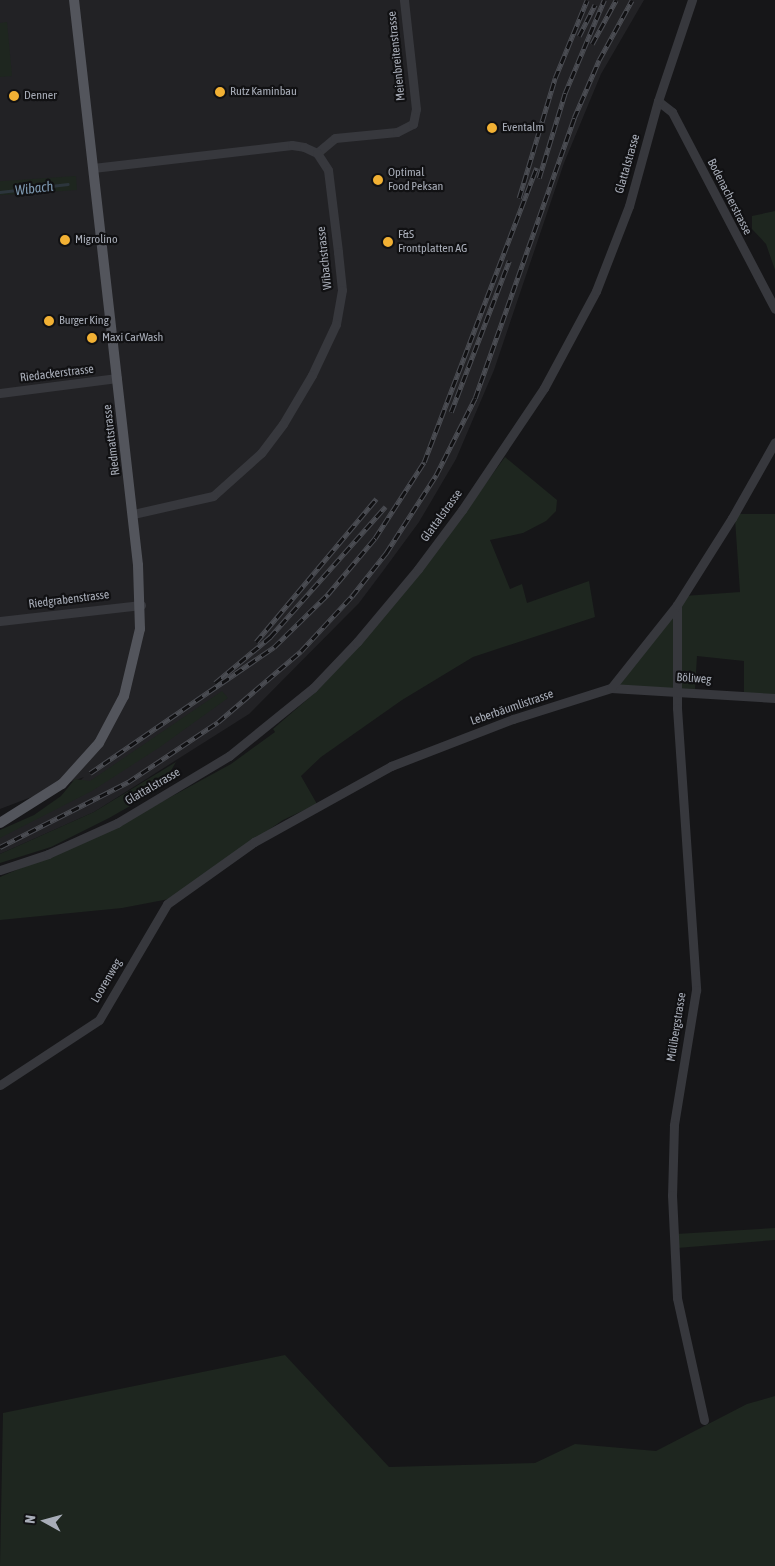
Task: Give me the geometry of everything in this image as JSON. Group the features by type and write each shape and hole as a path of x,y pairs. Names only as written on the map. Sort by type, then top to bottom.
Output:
{"main road":[{"name":"Riedmattstrasse","path":"0,823 62,784 106,733 124,696 132,669 141,605 133,514 74,0"}],"street":[{"name":"Meienbreitenstrasse","path":"317,154 335,138 397,132 413,124 416,108 404,0"},
{"name":"Glattalstrasse","path":"0,870 48,854 117,823 229,756 313,688 356,642 462,510 544,388 571,340 620,232 658,101 692,0"},
{"name":"Bodenacherstrasse","path":"658,101 672,112 775,309"},
{"path":"93,168 292,145 317,154"},
{"name":"Wibachstrasse","path":"133,514 213,496 230,483 261,453 283,424 312,375 336,324 342,290 328,170 317,154"},
{"name":"Riedackerstrasse","path":"0,393 117,378"},
{"path":"611,688 677,604 732,518 775,442"},
{"name":"Mülibergstrasse","path":"677,604 678,690 696,990 672,1153 674,1277 704,1420"},
{"name":"Riedgrabenstrasse","path":"0,621 141,605"},
{"name":"Böliweg","path":"611,688 678,690 775,698"},
{"name":"Leberbäumlistrasse","path":"167,904 282,823 391,766 504,722 611,688"},
{"name":"Loorenweg","path":"0,1085 99,1020 167,904"}],"shaded area":[{"path":"0,0 644,0 601,74 564,163 494,370 456,459 419,522 359,603 249,714 94,812 0,854 0,834 56,804 84,777 0,809"},
{"path":"7,22 12,76 0,77 0,23"},
{"path":"76,176 77,190 0,195 0,181"},
{"path":"775,211 775,270 766,244 752,229 752,216"},
{"path":"505,457 557,500 556,511 546,521 523,533 490,540 510,589 522,584 527,603 589,581 595,617 473,657 402,700 321,757 301,776 317,804 283,820 169,899 122,908 0,920 0,877 112,829 231,764 275,732 273,729 317,691 365,639 424,568"},
{"path":"738,514 775,514 775,695 744,693 744,661 697,656 695,689 614,687 684,596 740,592 735,519"},
{"path":"222,691 228,698 160,747 92,791 0,838 0,830 34,815 61,796 75,779 90,781"},
{"path":"176,762 160,789 109,818 51,847 0,863 0,854 94,812"},
{"path":"775,1228 775,1240 677,1248 676,1234"},
{"path":"285,1355 389,1467 535,1463 575,1444 656,1451 747,1404 775,1396 775,1566 0,1566 3,1413"}],"waterway":[{"name":"Wibach","path":"0,192 68,184"}],"railway":[{"path":"519,198 555,78 587,0"},
{"path":"539,178 565,93 604,0"},
{"path":"592,44 616,0"},
{"path":"0,847 128,782 218,722 301,651 352,596 386,553 436,475 475,398 574,118 599,60 632,0"},
{"path":"579,36 595,5"},
{"path":"90,773 274,647 328,594 375,538 424,462 536,168"},
{"path":"451,412 509,261"},
{"path":"256,642 376,499"},
{"path":"215,683 270,637 385,507"}],"place":[{"name":"Rutz Kaminbau","path":"220,92"},
{"name":"Denner","path":"14,96"},
{"name":"Eventalm","path":"492,128"},
{"name":"Optimal Food Peksan","path":"378,180"},
{"name":"Migrolino","path":"65,240"},
{"name":"F&S Frontplatten AG","path":"388,242"},
{"name":"Burger King","path":"49,321"},
{"name":"Maxi CarWash","path":"92,338"}]}
